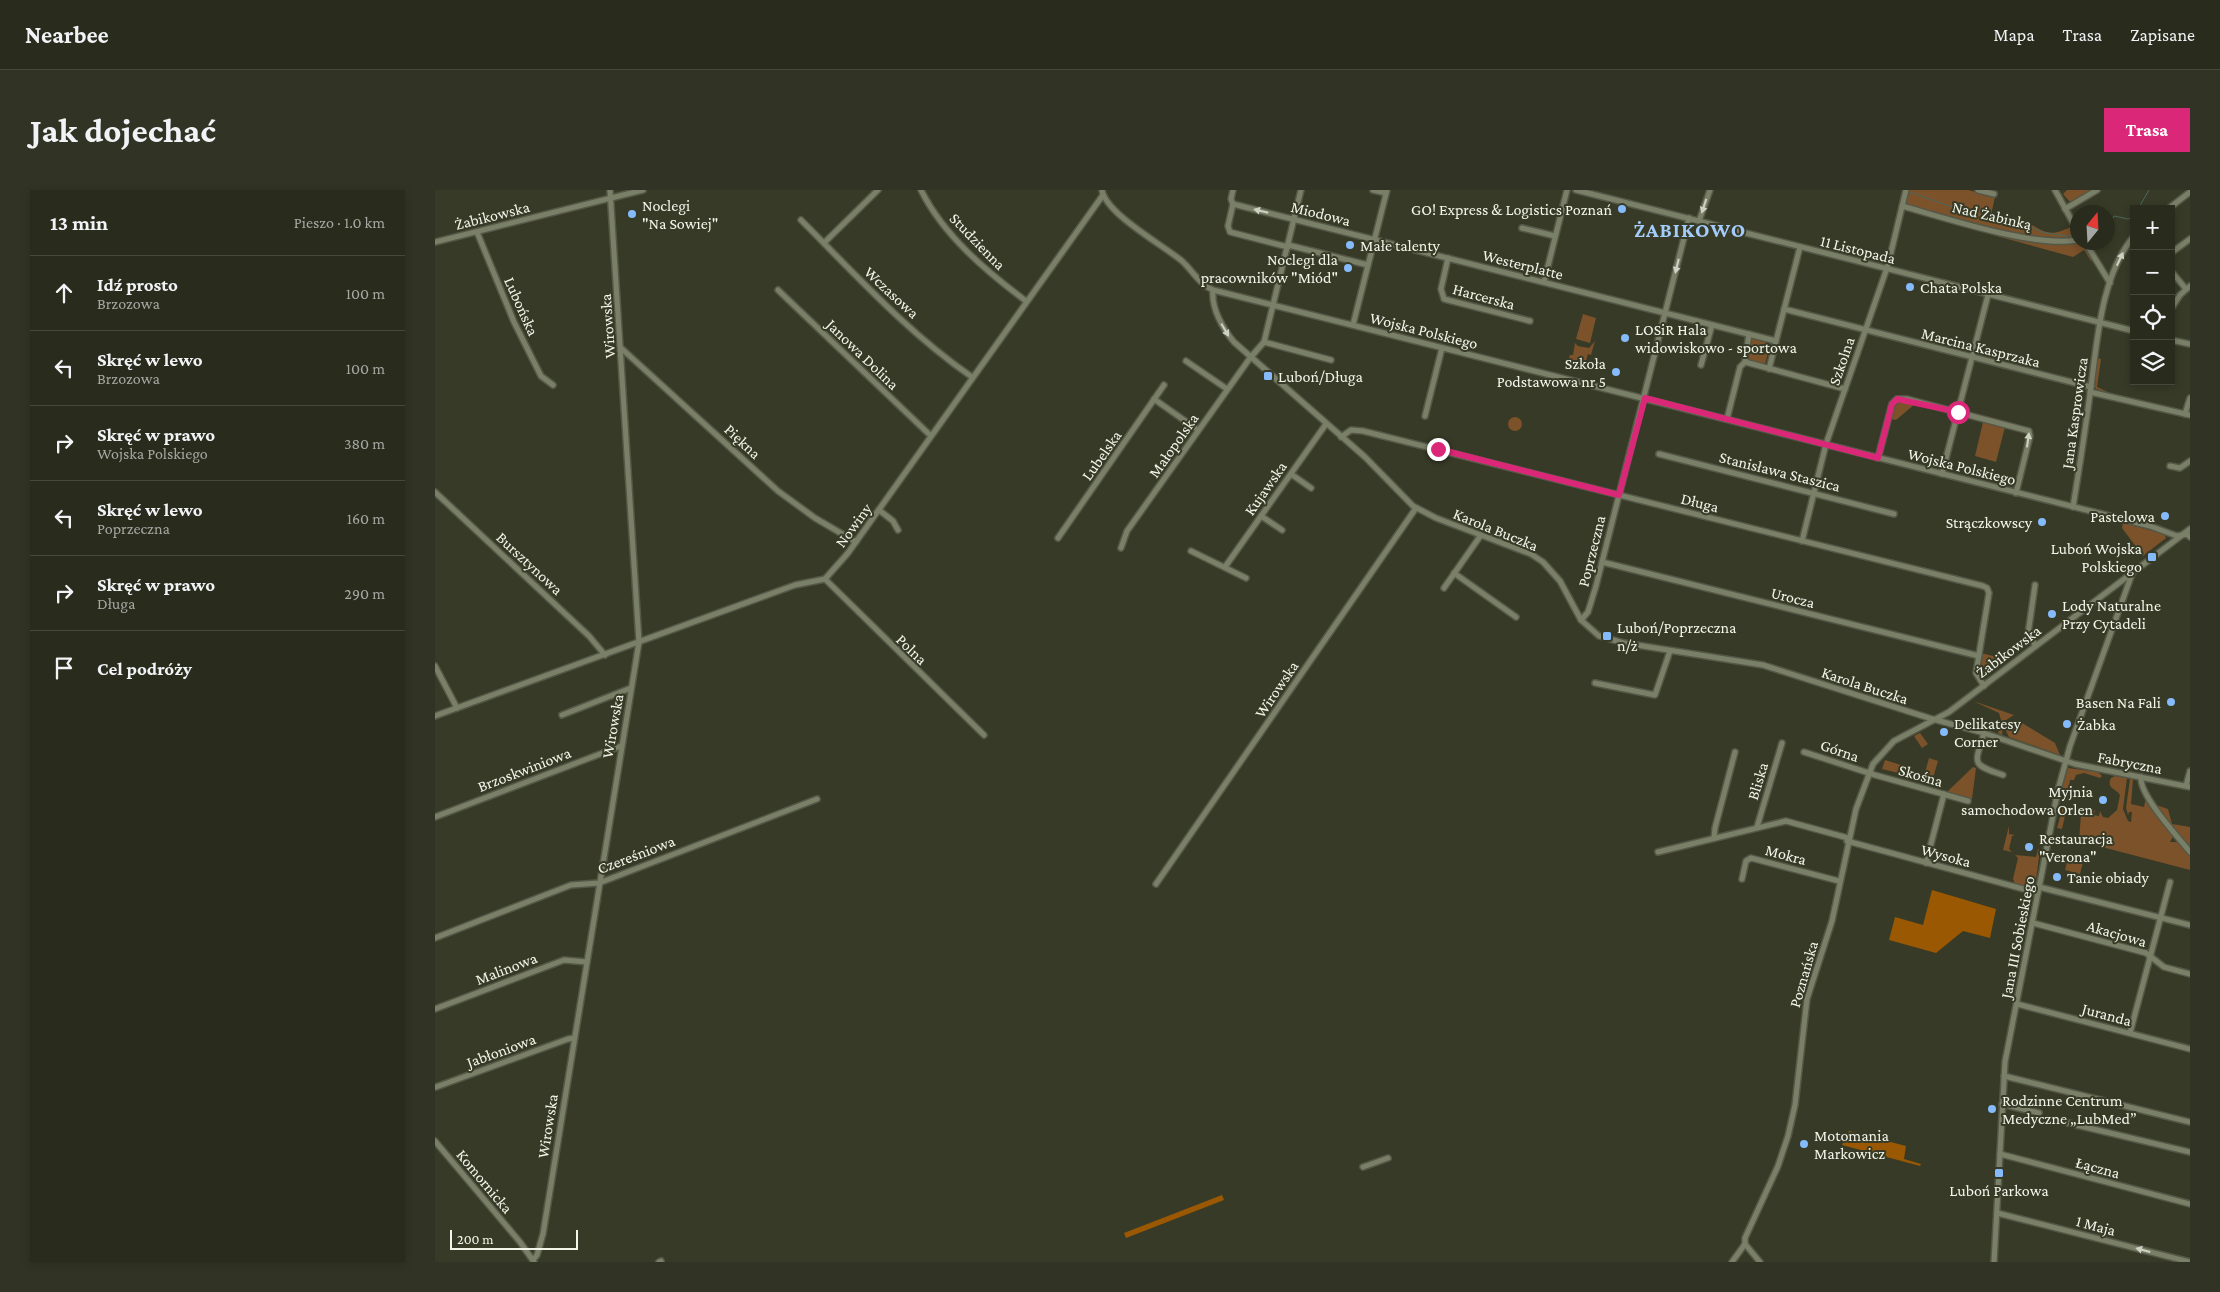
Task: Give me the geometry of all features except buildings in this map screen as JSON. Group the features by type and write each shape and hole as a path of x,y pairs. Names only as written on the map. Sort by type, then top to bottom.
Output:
{"street":[{"name":"Wirowska","path":"534,1261 543,1234 639,642 610,190"},
{"name":"Żabikowska","path":"435,242 643,190"},
{"path":"824,243 878,190"},
{"name":"Studzienna","path":"921,190 935,214 952,234 1002,283 1026,301"},
{"path":"1233,190 1231,199 1233,204 1228,224 1230,232 1368,265"},
{"path":"1301,190 1263,342 1331,360"},
{"path":"1353,325 1386,192 1373,190"},
{"path":"1544,282 1567,190"},
{"name":"11 Listopada","path":"1576,190 2130,330"},
{"path":"1699,221 1710,190"},
{"name":"Szkolna","path":"1802,541 1826,444 1886,269 1906,190"},
{"path":"1978,190 1993,194"},
{"path":"2055,190 2070,218"},
{"path":"2065,209 2097,190"},
{"path":"2173,205 2190,192"},
{"path":"1102,193 1133,226 1181,260 1212,292"},
{"name":"Nowiny","path":"825,579 841,562 879,510 1102,193"},
{"name":"Miodowa","path":"1233,204 1374,239"},
{"name":"Nad Żabinką","path":"1902,206 2017,236 2056,241 2070,240"},
{"name":"Poprzeczna","path":"1581,620 1588,612 1602,562 1689,218"},
{"name":"Wczasowa","path":"801,220 925,340 972,377"},
{"path":"1523,228 1555,236"},
{"name":"Lubońska","path":"477,232 514,322 541,376 553,385"},
{"name":"Westerplatte","path":"1374,239 1776,341"},
{"path":"2175,250 2190,239"},
{"name":"Jana Kasprowicza","path":"2073,508 2100,322 2111,283 2122,254 2130,242"},
{"path":"1769,370 1800,247"},
{"path":"2090,250 2111,283"},
{"name":"Harcerska","path":"1448,258 1441,289 1444,299 1530,321"},
{"path":"2175,275 2188,288 2175,304"},
{"name":"Janowa Dolina","path":"778,290 931,436"},
{"name":"Wojska Polskiego","path":"1212,292 1273,305 1826,444 1879,455 1942,474 2017,490 2073,508 2161,529 2177,536 2187,534 2190,537"},
{"name":"Karola Buczka","path":"1212,292 1226,332 1249,358 1341,437 1416,508 1440,520 1531,554 1549,567 1563,585 1581,620 1591,631 1607,639 1763,665 1915,714 1984,733"},
{"path":"1942,474 1988,295"},
{"name":"Marcina Kasprzaka","path":"1785,309 2188,415"},
{"path":"1701,365 1712,325"},
{"path":"1727,419 1740,367 1745,362 1749,334"},
{"path":"2175,341 2190,344"},
{"name":"Małopolska","path":"1121,548 1127,531 1249,358 1263,342"},
{"name":"Piękna","path":"621,348 778,491 810,515 856,542"},
{"path":"1425,416 1442,348"},
{"path":"1186,362 1227,390"},
{"path":"1745,362 1845,389"},
{"name":"Lubelska","path":"1058,538 1164,385"},
{"path":"2188,415 2190,398"},
{"path":"1154,399 1198,430"},
{"path":"1879,455 1892,404 1897,399 1958,412 2030,433 2017,490"},
{"name":"Kujawska","path":"1225,567 1325,424"},
{"name":"Długa","path":"1341,437 1351,430 1363,431 1985,587 1989,593 1976,674 1984,686"},
{"name":"Stanisława Staszica","path":"1659,454 1894,514"},
{"path":"2170,466 2180,468 2190,461"},
{"path":"1291,474 1311,488"},
{"name":"Bursztynowa","path":"435,492 589,636 605,655"},
{"name":"Wirowska","path":"1156,884 1416,508"},
{"path":"879,510 895,523 898,530"},
{"path":"1261,516 1282,530"},
{"name":"Żabikowska","path":"1936,720 1984,686 2190,529"},
{"path":"1444,588 1481,535"},
{"path":"1191,550 1246,578"},
{"name":"Urocza","path":"1602,562 1979,656"},
{"name":"Jana III Sobieskiego","path":"1994,1262 2004,1076 2065,761 2125,590 2135,570"},
{"path":"1454,573 1516,617"},
{"path":"435,716 795,585 825,579"},
{"name":"Polna","path":"825,579 983,732"},
{"path":"2035,585 2028,634 2036,646"},
{"path":"2111,589 2125,590"},
{"path":"1595,683 1655,695 1659,689 1670,650"},
{"path":"435,666 457,708"},
{"path":"562,715 631,688"},
{"name":"Karola Buczka","path":"1915,714 1920,720 1918,728"},
{"name":"Poznańska","path":"1732,1262 1745,1244 1746,1236 1778,1166 1788,1136 1795,1105 1806,1004 1831,924 1848,839 1868,773 1888,746 1918,728 1936,720"},
{"path":"1984,733 1977,758 1978,764 1981,768 2003,775"},
{"name":"Fabryczna","path":"1984,733 2065,761 2188,786"},
{"name":"Bliska","path":"1757,827 1782,743"},
{"name":"Brzoskwiniowa","path":"435,817 621,746"},
{"path":"1714,838 1735,752"},
{"name":"Górna","path":"1804,752 1868,773"},
{"path":"2188,786 2190,771"},
{"name":"Skośna","path":"1868,773 1968,801"},
{"path":"2141,777 2141,786 2147,796 2190,852"},
{"path":"1926,863 1944,794"},
{"name":"Czereśniowa","path":"435,938 571,885 599,883 817,798"},
{"name":"Wysoka","path":"1658,852 1788,821 1926,863 2190,926"},
{"name":"Mokra","path":"1742,879 1746,861 1751,858 1839,881"},
{"path":"2130,1033 2170,882"},
{"name":"Akacjowa","path":"2033,923 2151,956 2164,967 2190,974"},
{"name":"Malinowa","path":"435,1009 564,960 587,962"},
{"name":"Juranda","path":"2017,1004 2190,1049"},
{"name":"Jabłoniowa","path":"436,1087 568,1038 574,1038"},
{"path":"2004,1076 2190,1122"},
{"path":"2002,1104 2039,1113"},
{"path":"2068,1123 2190,1152"},
{"name":"Komornicka","path":"435,1140 534,1261"},
{"name":"Łączna","path":"2000,1154 2190,1204"},
{"path":"1363,1167 1388,1158"},
{"name":"1 Maja","path":"1997,1213 2190,1262"},
{"path":"1745,1244 1760,1262"},
{"path":"2161,1255 2161,1262"}],"shaded area":[{"path":"1909,190 1968,190 1995,197 1991,215 2016,218 2049,233 2070,227 2070,238 2060,240 2019,236 1915,208 1906,203"},
{"path":"2067,190 2091,190 2074,202 2069,201 2063,194"},
{"path":"1907,209 2018,238 2057,244 2070,243 2070,250 2084,250 2073,257 1906,211"},
{"path":"2084,250 2086,250 2092,259 2091,261"},
{"path":"1583,314 1596,318 1590,343 1576,339"},
{"path":"1752,338 1771,342 1765,364 1749,360"},
{"path":"1595,341 1591,355 1588,354 1584,368 1567,363 1570,355 1573,355 1575,343 1578,346 1589,348"},
{"path":"2097,358 2101,359 2097,387 2110,393 2095,387"},
{"path":"1904,401 1915,404 1896,420 1891,419 1896,404"},
{"path":"1515,417 1520,419 1522,424 1520,429 1515,431 1510,429 1508,424 1510,419"},
{"path":"1983,422 2005,427 1996,462 1975,456"},
{"path":"2123,523 2164,534 2166,538 2143,556 2122,528"},
{"path":"1981,653 1993,656 2002,664 1982,680 1979,674"},
{"path":"1973,701 2014,715 2003,722 2002,735 1998,733 2001,720 1999,713"},
{"path":"2019,721 2055,743 2060,755 2009,737 2006,731 2008,725"},
{"path":"1920,733 1928,744 1922,748 1914,736"},
{"path":"1929,758 1938,761 1933,778 1924,776"},
{"path":"1885,760 1901,765 1898,773 1882,769"},
{"path":"1973,767 1976,768 1972,799 1947,792"},
{"path":"2068,768 2098,772 2102,776 2100,778 2084,773 2076,775 2074,780 2070,780 2067,797 2070,799 2064,801 2062,789"},
{"path":"2115,776 2127,778 2123,809 2128,821 2131,822 2132,812 2129,812 2128,815 2126,808 2130,779 2133,779 2131,804 2144,807 2146,797 2174,835 2170,842 2179,842 2190,855 2190,870 2079,841 2081,814 2066,811 2062,829 2057,828 2063,807 2092,812 2095,810 2094,815 2099,816 2100,811 2103,817 2108,818 2117,810 2120,795 2110,784 2111,778"},
{"path":"2156,805 2168,809 2172,824 2190,827 2190,848"},
{"path":"2009,826 2009,834 2015,835 2012,836 2009,849 2012,852 2003,850"},
{"path":"2038,849 2040,850 2035,887 2031,888 2015,884 2013,879 2018,858 2015,855 2036,857"},
{"path":"2069,854 2084,858 2080,874 2065,870"},
{"path":"1932,890 1996,909 1990,938 1963,931 1936,953 1889,940 1895,917 1923,925"},
{"path":"1849,1131 1906,1146 1904,1159 1921,1164 1920,1166 1842,1145"},
{"path":"1222,1195 1224,1200 1126,1238 1124,1233"}],"waterway":[{"path":"2140,205 2149,190"},
{"path":"1910,192 1972,214"},
{"path":"1975,215 2012,220 2027,226"},
{"path":"2115,216 2130,218"},
{"path":"2030,227 2042,232 2065,236"},
{"path":"2066,236 2070,236"}],"place":[{"name":"GO! Express & Logistics Poznań","path":"1622,209"},
{"name":"Noclegi \"Na Sowiej\"","path":"632,214"},
{"name":"Małe talenty","path":"1350,245"},
{"name":"Noclegi dla pracowników \"Miód\"","path":"1348,268"},
{"name":"Chata Polska","path":"1910,287"},
{"name":"LOSiR Hala widowiskowo - sportowa","path":"1625,338"},
{"name":"Szkoła Podstawowa nr 5","path":"1616,372"},
{"name":"Luboń/Długa","path":"1268,376"},
{"name":"Pastelowa","path":"2165,516"},
{"name":"Strączkowscy","path":"2042,522"},
{"name":"Luboń Wojska Polskiego","path":"2152,557"},
{"name":"Lody Naturalne Przy Cytadeli","path":"2052,614"},
{"name":"Luboń/Poprzeczna n/ż","path":"1607,636"},
{"name":"Basen Na Fali","path":"2171,702"},
{"name":"Żabka","path":"2067,724"},
{"name":"Delikatesy Corner","path":"1944,732"},
{"name":"Myjnia samochodowa Orlen","path":"2103,800"},
{"name":"Restauracja \"Verona\"","path":"2029,847"},
{"name":"Tanie obiady","path":"2057,877"},
{"name":"Rodzinne Centrum Medyczne „LubMed”","path":"1992,1109"},
{"name":"Motomania Markowicz","path":"1804,1144"},
{"name":"Luboń Parkowa","path":"1999,1173"}],"district":[{"name":"ŻABIKOWO","path":"1690,230"}],"route":[{"path":"1438,449 1619,495 1645,398 1878,458 1892,404 1897,399 1902,398 1958,412"}]}
